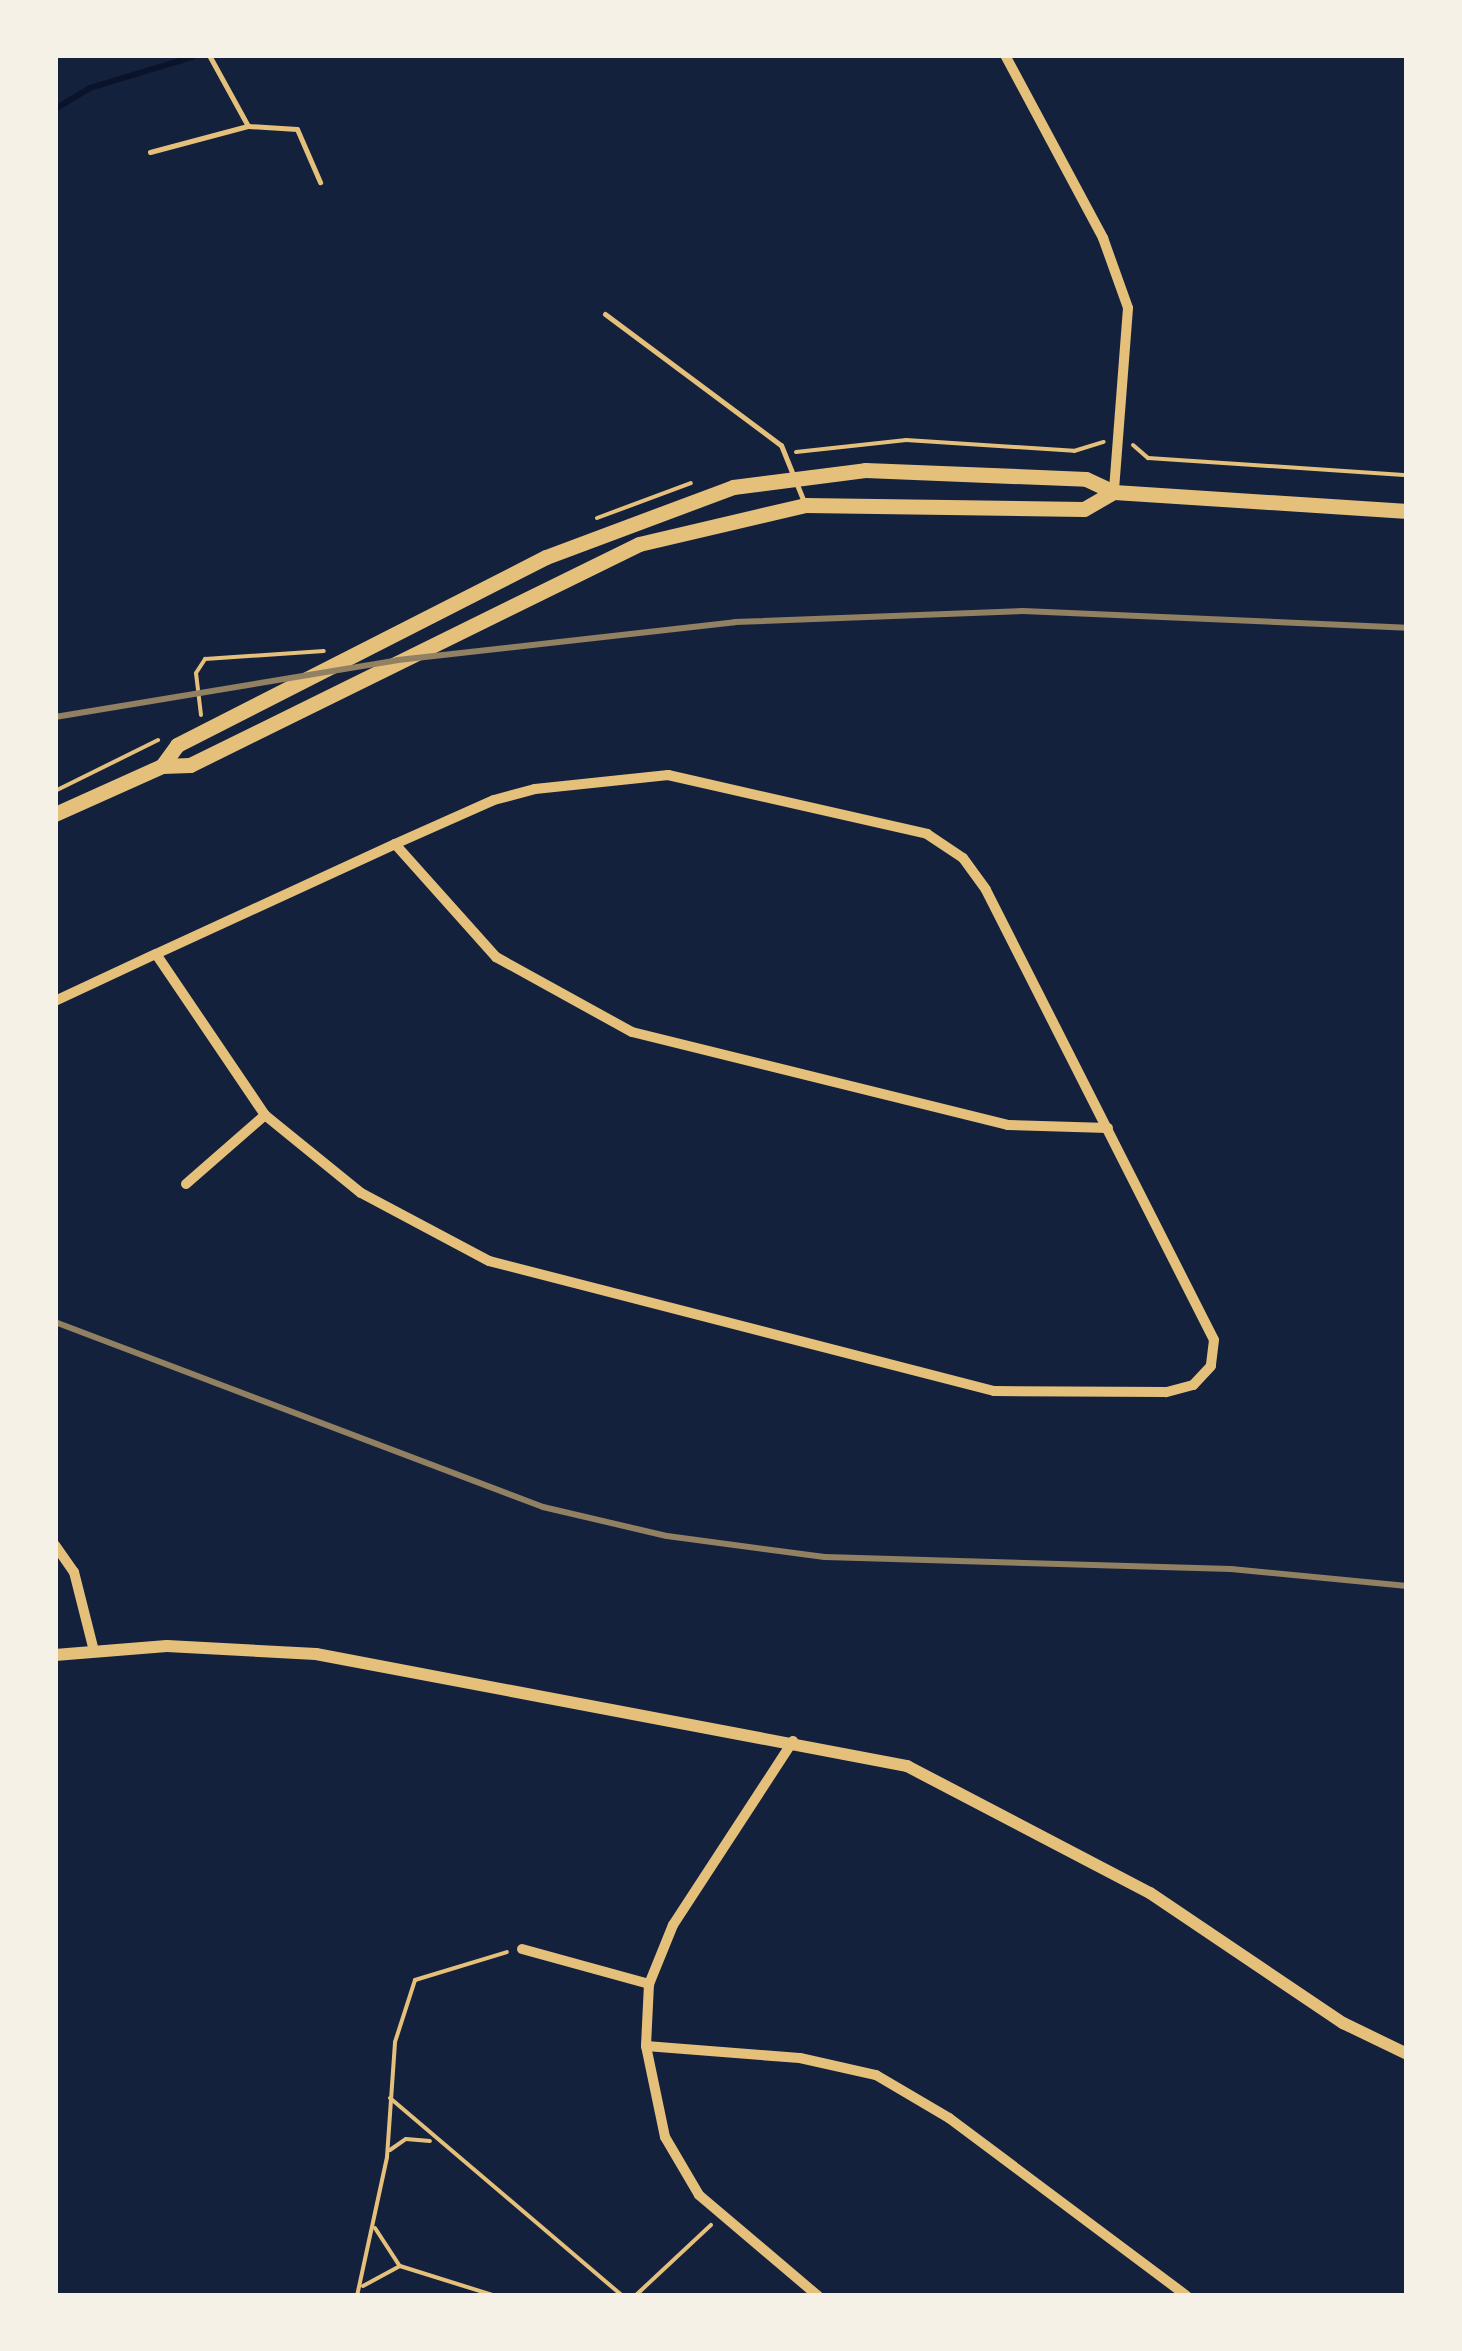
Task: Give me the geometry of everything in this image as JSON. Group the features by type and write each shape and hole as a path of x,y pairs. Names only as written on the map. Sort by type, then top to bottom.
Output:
{"main road":[{"path":"162,766 178,746 608,528 799,474 1086,479 1114,492 1407,511"},
{"path":"55,814 162,766 190,765 606,557 805,505 1084,509 1114,492"}],"street":[{"path":"1005,55 1104,238 1128,308 1114,492"},
{"path":"55,1001 156,954 396,844 514,793 668,775 927,834 963,858 986,890 1214,1340 1211,1366 1194,1385 1166,1392 994,1391 581,1291 429,1234 322,1165 266,1115 156,954"},
{"path":"396,844 496,956 632,1032 1008,1125 1108,1128"},
{"path":"186,1184 266,1115"},
{"path":"55,1544 74,1572 93,1647"},
{"path":"55,1655 93,1647 316,1654 793,1740 950,1784 1180,1910 1343,2023 1407,2054"},
{"path":"793,1740 694,1888 649,1984 646,2046 665,2137 718,2218 818,2296"},
{"path":"522,1949 649,1984"},
{"path":"646,2046 800,2058 876,2075 949,2118 1187,2296"}],"lane":[{"path":"210,55 248,126"},
{"path":"150,152 248,126 297,129 320,182"},
{"path":"605,314 781,446 799,474 805,505"}],"path":[{"path":"1140,446 1148,458 1407,475"},
{"path":"196,673 197,720"},
{"path":"55,791 162,738"},
{"path":"364,2286 387,2157 390,2098 415,1980 522,1949"},
{"path":"390,2098 430,2141 623,2296"},
{"path":"387,2157 406,2139 430,2141"},
{"path":"636,2296 718,2218"},
{"path":"374,2223 400,2266 496,2296"},
{"path":"357,2296 364,2286 400,2266"},
{"path":"532,2296 577,2296"}],"waterway":[{"path":"55,109 90,88 192,57"}],"railway":[{"path":"55,717 398,660 735,622 1023,611 1407,628"},
{"path":"55,1322 543,1507 667,1536 825,1557 1231,1569 1407,1586"}]}
